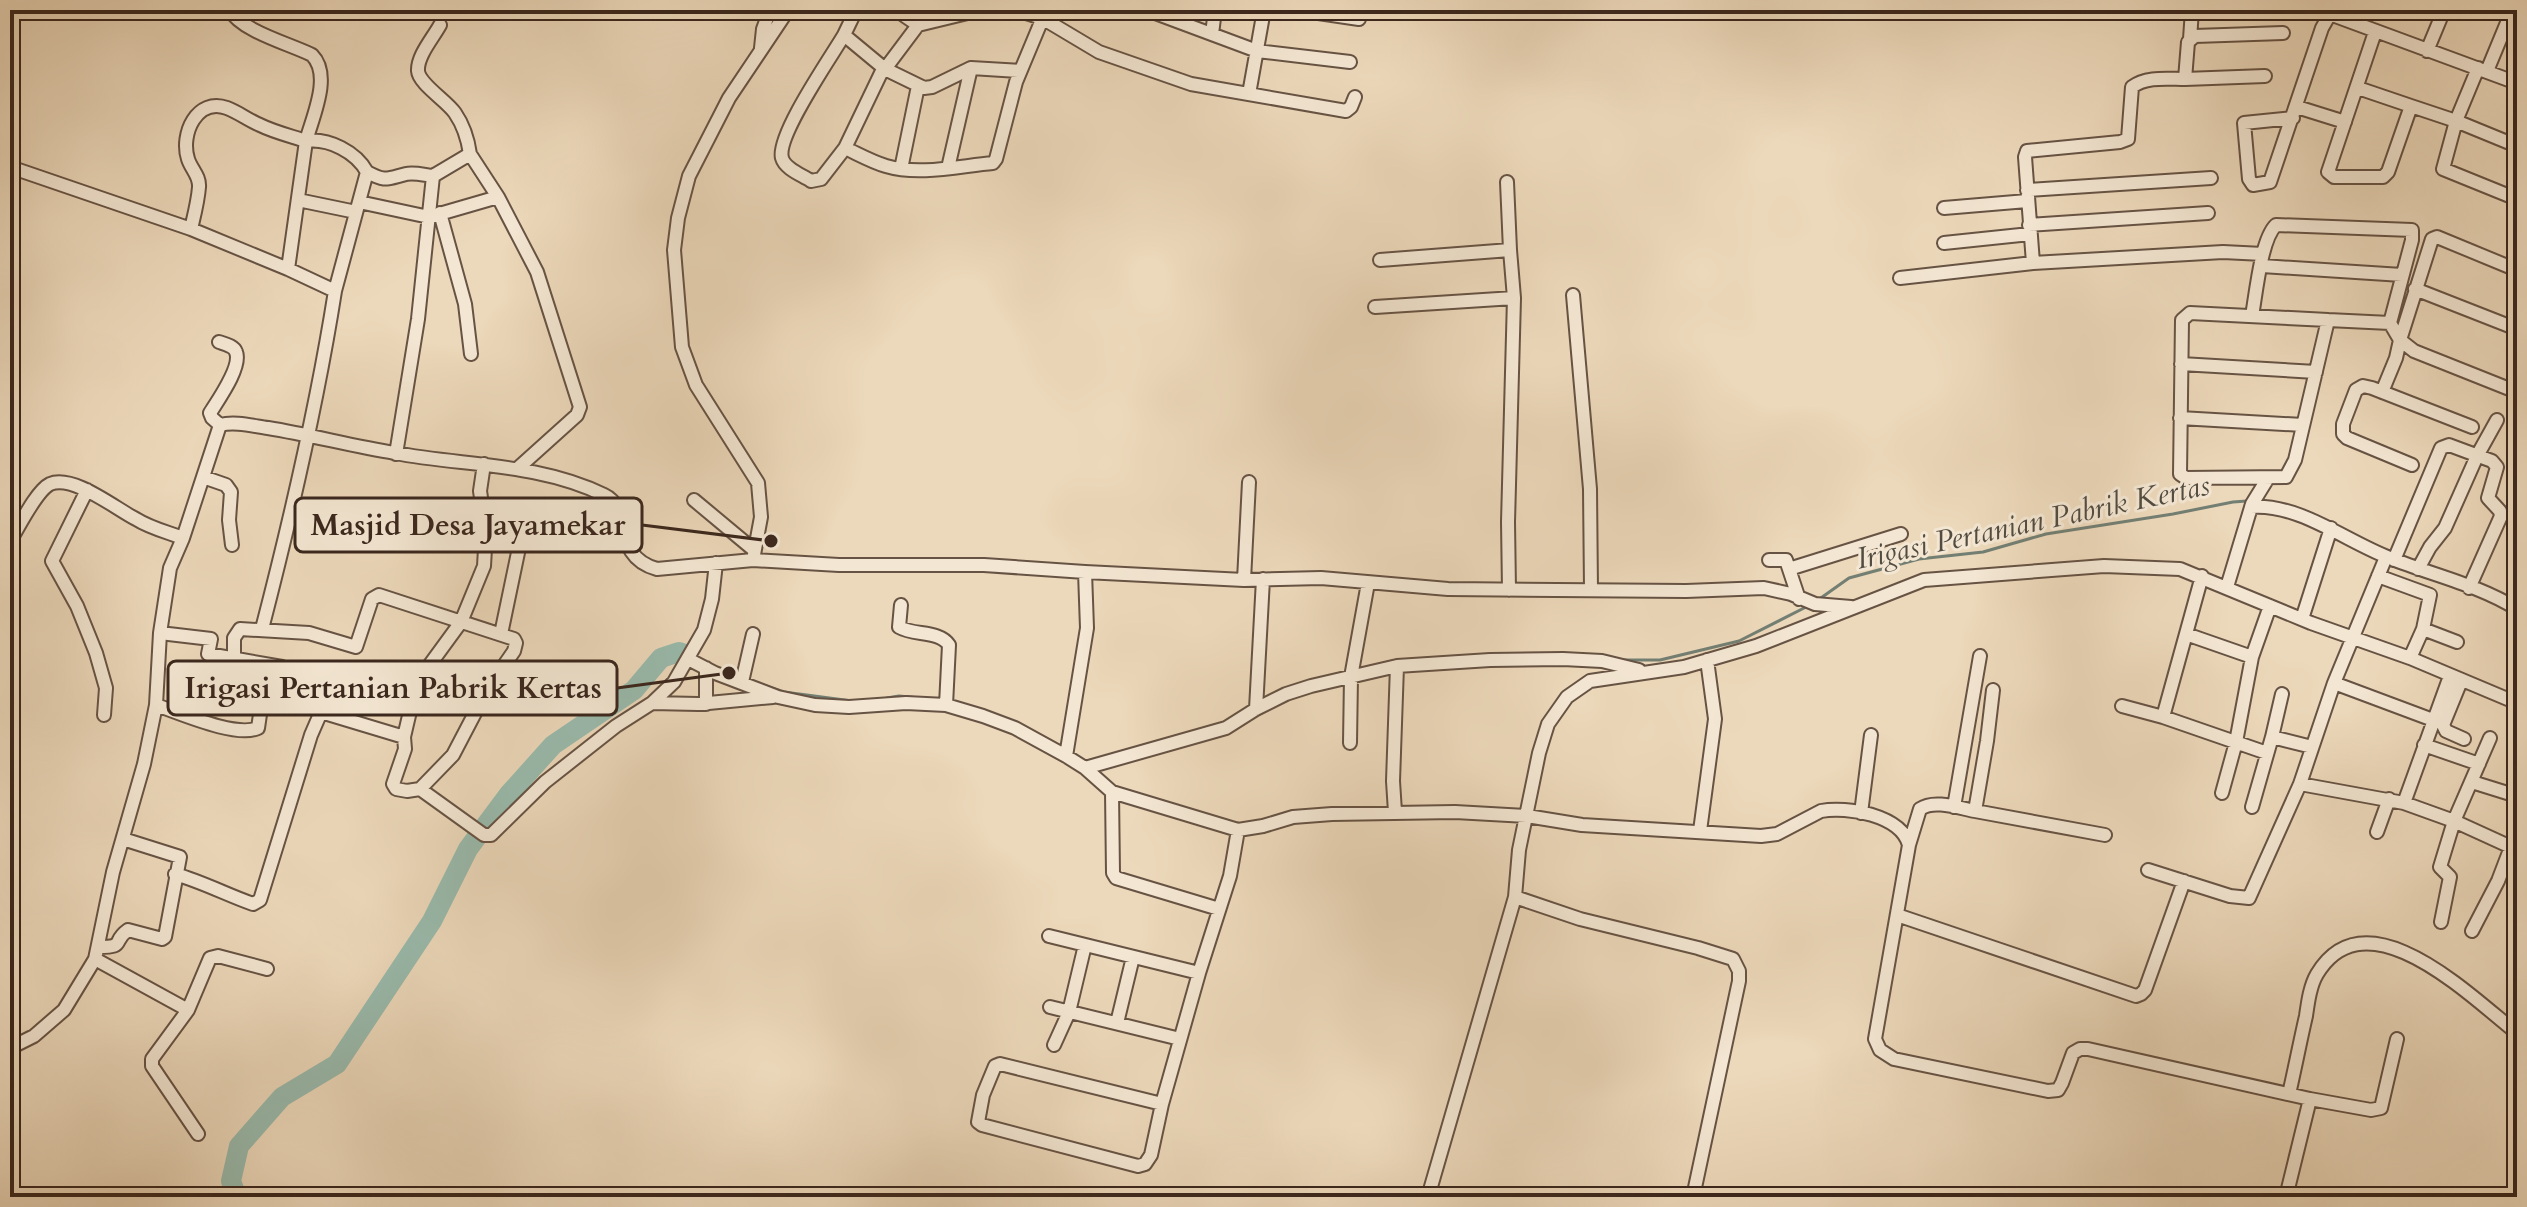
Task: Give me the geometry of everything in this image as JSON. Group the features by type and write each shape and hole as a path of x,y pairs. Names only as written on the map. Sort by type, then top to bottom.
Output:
{"street":[{"path":"230,10 248,27 306,52 318,61 323,77 306,141 288,269"},
{"path":"760,51 770,10"},
{"path":"754,555 761,517 758,483 696,385 682,347 674,250 678,218 689,176 729,98 788,10"},
{"path":"856,10 793,118 782,150 782,159 787,166 816,181 821,179 845,148 885,69 918,25 980,10"},
{"path":"896,10 918,25"},
{"path":"1016,10 1044,14 1099,52 1191,84 1346,111 1355,97"},
{"path":"1147,10 1166,14 1257,51 1350,62"},
{"path":"1212,34 1215,10"},
{"path":"1249,94 1264,10"},
{"path":"1298,10 1359,19 1360,10"},
{"path":"2185,79 2192,10"},
{"path":"2427,51 2444,10"},
{"path":"2510,11 2504,30 2456,121 2439,175 2517,199"},
{"path":"2345,122 2295,113 2244,123 2249,179 2253,185 2270,182 2295,113 2322,28 2331,12 2375,32 2517,83"},
{"path":"845,148 885,166 901,169 948,168 995,161 1020,71 1044,14"},
{"path":"440,25 418,70 421,78 455,112 468,138 470,154 498,197 537,272 580,407 577,415 517,469"},
{"path":"2504,30 2517,34"},
{"path":"2375,32 2328,172 2334,177 2386,175 2411,106"},
{"path":"2190,39 2195,36 2283,33"},
{"path":"844,35 885,69 918,86 932,87 971,68 1020,71"},
{"path":"948,168 971,68"},
{"path":"2033,263 2027,196 2027,151 2128,139 2132,87 2136,83 2265,76"},
{"path":"901,169 918,86"},
{"path":"2358,88 2456,121 2517,146"},
{"path":"191,229 199,181 189,161 187,138 193,120 203,108 212,105 306,141 324,141 339,147 362,162 367,172 380,179 390,180 408,174 433,176 470,154"},
{"path":"10,167 191,229 335,291"},
{"path":"262,629 309,435 335,291 367,172"},
{"path":"396,454 418,319 424,247 434,215 433,176"},
{"path":"1944,208 2027,196 2211,178"},
{"path":"1507,182 1514,298 1509,590"},
{"path":"298,200 434,215 498,197"},
{"path":"1944,243 2030,230 2208,213"},
{"path":"434,215 448,244 465,304 471,354"},
{"path":"2252,316 2262,260 2269,234 2276,225 2412,230 2390,323 2400,340 2414,351 2517,392"},
{"path":"2382,392 2396,358 2430,242 2437,237 2517,270"},
{"path":"424,247 448,244"},
{"path":"1380,260 1510,250"},
{"path":"1900,278 2033,263 2223,252 2262,260 2402,275"},
{"path":"2415,289 2517,329"},
{"path":"1573,295 1590,489 1591,589"},
{"path":"1375,307 1514,298"},
{"path":"2328,320 2295,460 2289,473 2283,478 2186,478 2180,474 2182,320 2185,315 2190,313 2390,323"},
{"path":"219,342 234,348 237,353 236,366 210,413 220,425 241,424 396,454 484,464 550,476 606,495 615,502 628,547 636,559 657,569 716,563 754,555 839,565 984,565 1244,580 1321,578 1448,589 1686,591 1764,588 1791,594 1807,602 1851,607"},
{"path":"2181,364 2316,372"},
{"path":"2412,465 2343,434 2343,424 2356,390 2363,386 2382,392 2472,427"},
{"path":"2180,418 2303,425"},
{"path":"2418,569 2445,528 2477,456 2497,420"},
{"path":"10,1048 34,1036 64,1010 96,953 113,872 144,764 156,705 160,633 170,568 220,425"},
{"path":"2148,870 2230,896 2249,898 2300,784 2334,683 2378,576 2390,558 2441,448 2449,445 2492,461 2497,467 2488,498 2501,514 2469,588"},
{"path":"234,659 236,632 240,629 309,633 356,647 372,599 379,595 461,622 501,634 514,639 514,651 487,690 453,755 420,789 407,791 394,787 405,749 404,737 411,707 423,674 461,622 484,566 486,531 480,491 484,464"},
{"path":"203,477 226,485 231,492 229,520 232,545"},
{"path":"2227,587 2252,503 2268,478"},
{"path":"10,541 47,486 62,482 87,490 139,521 183,538"},
{"path":"1244,580 1249,482"},
{"path":"87,490 52,561 77,606 96,653 106,688 104,715"},
{"path":"694,500 754,555"},
{"path":"2252,503 2331,528 2390,558 2496,597 2517,609"},
{"path":"351,513 517,537 520,543 501,634"},
{"path":"2302,619 2331,528"},
{"path":"1789,569 1901,534"},
{"path":"1769,560 1786,560 1807,602"},
{"path":"420,789 484,835 491,835 545,782 596,741 652,703 674,682 704,630 712,599 716,563"},
{"path":"1428,1197 1515,897 1519,850 1548,724 1567,697 1590,681 1684,667 1756,646 1924,580 2104,566 2180,569 2202,576 2302,619 2410,658 2517,703"},
{"path":"1066,756 1087,628 1085,572"},
{"path":"2163,717 2202,576"},
{"path":"2378,576 2430,595 2423,629 2410,658"},
{"path":"1256,709 1263,579"},
{"path":"1350,743 1351,677 1368,583"},
{"path":"901,605 899,627 919,634 939,636 949,645 946,705"},
{"path":"2222,793 2236,742 2252,657 2270,606"},
{"path":"2423,629 2457,642"},
{"path":"160,633 211,639 208,654 282,667 282,689"},
{"path":"742,682 753,634"},
{"path":"2186,634 2252,657"},
{"path":"1954,807 1980,656"},
{"path":"688,659 778,697 815,705 946,705 1015,728 1085,768 1112,792 1238,830 1293,817 1395,812 1527,816 1582,825 1761,836 1777,834 1821,811 1861,813 1895,824 1903,831 1909,845"},
{"path":"1085,768 1226,728 1286,694 1397,666 1563,659 1602,661 1642,671"},
{"path":"1700,831 1715,719 1707,660"},
{"path":"1395,812 1393,781 1397,666"},
{"path":"706,668 706,704"},
{"path":"2404,803 2433,720 2456,678"},
{"path":"2456,678 2443,725 2446,731 2464,739"},
{"path":"2334,683 2433,720"},
{"path":"156,705 219,726 249,732 258,728 264,687 282,689 321,712 404,737"},
{"path":"1975,811 1993,690"},
{"path":"2252,807 2282,694"},
{"path":"652,703 706,704 778,697"},
{"path":"2122,706 2267,753"},
{"path":"175,874 207,883 226,895 253,904 260,900 311,735 321,712"},
{"path":"1861,813 1871,735"},
{"path":"2272,737 2312,747"},
{"path":"2441,922 2450,877 2440,867 2454,821 2490,738"},
{"path":"2424,745 2479,764"},
{"path":"2472,782 2517,796"},
{"path":"2300,784 2404,803 2514,848"},
{"path":"1112,792 1113,873 1116,878 1219,909"},
{"path":"2377,832 2389,799"},
{"path":"2105,835 1954,807 1923,805 1909,845 1875,1039 1880,1050 1894,1059 2048,1091 2058,1090 2073,1053 2088,1049 2371,1110 2381,1108 2397,1039"},
{"path":"2472,931 2514,848 2517,829"},
{"path":"1162,1104 1000,1064 995,1066 983,1095 978,1122 1138,1166 1145,1164 1151,1155 1180,1039 1230,876 1238,830"},
{"path":"96,953 119,944 123,933 128,930 162,939 165,937 180,857 123,839"},
{"path":"1897,915 2136,996 2145,990 2184,881"},
{"path":"1515,897 1580,919 1733,959 1739,971 1739,981 1693,1197"},
{"path":"1049,936 1199,973"},
{"path":"2289,1094 2316,975 2341,949 2361,943 2394,947 2438,971 2517,1033"},
{"path":"1054,1045 1069,1012 1085,945"},
{"path":"96,953 188,1010"},
{"path":"198,1134 152,1066 152,1059 188,1010 210,958 218,956 267,969"},
{"path":"1117,1023 1133,957"},
{"path":"1050,1007 1180,1039"},
{"path":"2286,1197 2310,1099"}],"waterway":[{"name":"Irigasi Pertanian Pabrik Kertas","path":"1818,600 1849,578 1919,559 1983,552 2046,534 2247,501"},
{"name":"Irigasi Pertanian Pabrik Kertas","path":"1619,660 1660,660 1739,641 1808,606"},
{"path":"237,1197 231,1181 239,1146 282,1097 337,1064 432,921 468,849 509,794 553,745 634,690 661,658 679,652 685,654"},
{"name":"Irigasi Pertanian Pabrik Kertas","path":"757,683 784,692 852,701"},
{"name":"Irigasi Pertanian Pabrik Kertas","path":"887,698 919,698"}],"place":[{"name":"Masjid Desa Jayamekar","path":"771,541"},
{"name":"Irigasi Pertanian Pabrik Kertas","path":"729,673"}]}
